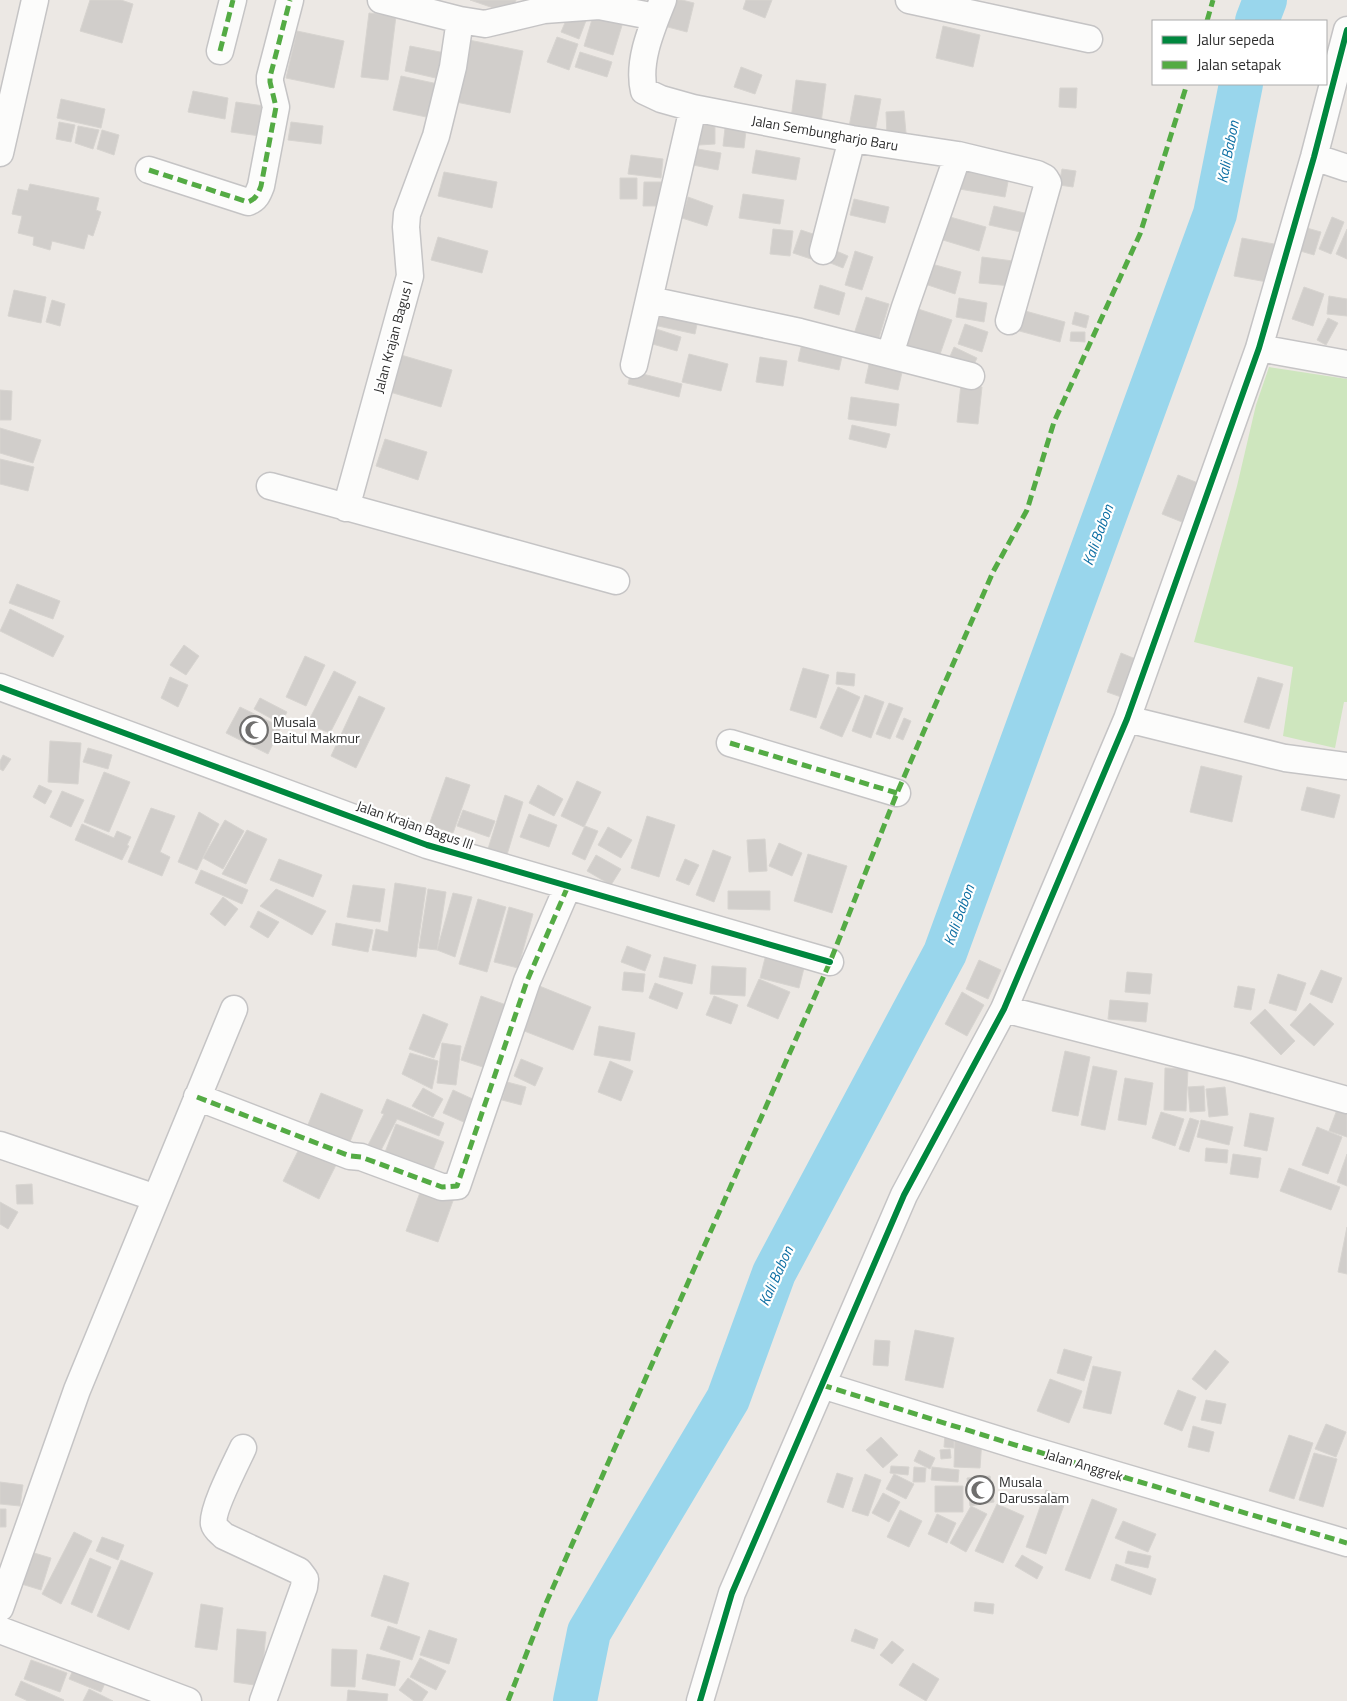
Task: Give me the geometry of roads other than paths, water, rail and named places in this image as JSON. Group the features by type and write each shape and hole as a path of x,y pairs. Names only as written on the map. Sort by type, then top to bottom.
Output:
{"street":[{"path":"0,153 35,0"},
{"path":"220,51 233,0"},
{"path":"149,170 248,202 258,195 263,180 276,107 270,77 290,0"},
{"path":"381,0 460,20 485,24 544,10 599,6 659,8"},
{"path":"909,0 1089,39"},
{"name":"Jalan Sembungharjo Baru","path":"659,8 642,63 642,80 644,91 661,99 693,108 852,139 958,155 1037,174 1045,178 1048,183 1009,321"},
{"name":"Jalan Krajan Bagus I","path":"346,508 410,276 406,227 407,214 436,136 453,67 460,20"},
{"path":"700,1701 732,1593 904,1195 1004,1009 1127,719 1259,348 1314,157 1347,30"},
{"path":"634,365 693,108"},
{"path":"823,251 852,139"},
{"path":"890,354 904,307 958,155"},
{"path":"1314,157 1347,168"},
{"path":"650,300 790,330 971,376"},
{"path":"1259,348 1347,364"},
{"path":"270,486 616,581"},
{"name":"Jalan Krajan Bagus III","path":"0,687 427,845 830,962"},
{"path":"1127,719 1285,758 1347,766"},
{"path":"730,744 897,792"},
{"path":"197,1097 350,1156 361,1156 442,1187 457,1186 527,981 568,886"},
{"path":"0,1608 77,1390 234,1009"},
{"path":"1004,1009 1237,1069 1347,1100"},
{"path":"0,1145 156,1198"},
{"name":"Jalan Anggrek","path":"822,1385 1025,1448 1347,1543"},
{"path":"243,1448 218,1504 214,1516 214,1524 224,1536 299,1571 305,1578 304,1587 263,1701"},
{"path":"0,1630 188,1701"}],"waterway":[{"name":"Kali Babon","path":"1257,20 1265,0"},
{"name":"Kali Babon","path":"575,1701 589,1632 728,1399 774,1273 945,953 1215,214 1241,85"}],"place":[{"name":"Musala Baitul Makmur","path":"254,730"},
{"name":"Musala Darussalam","path":"980,1490"}]}
